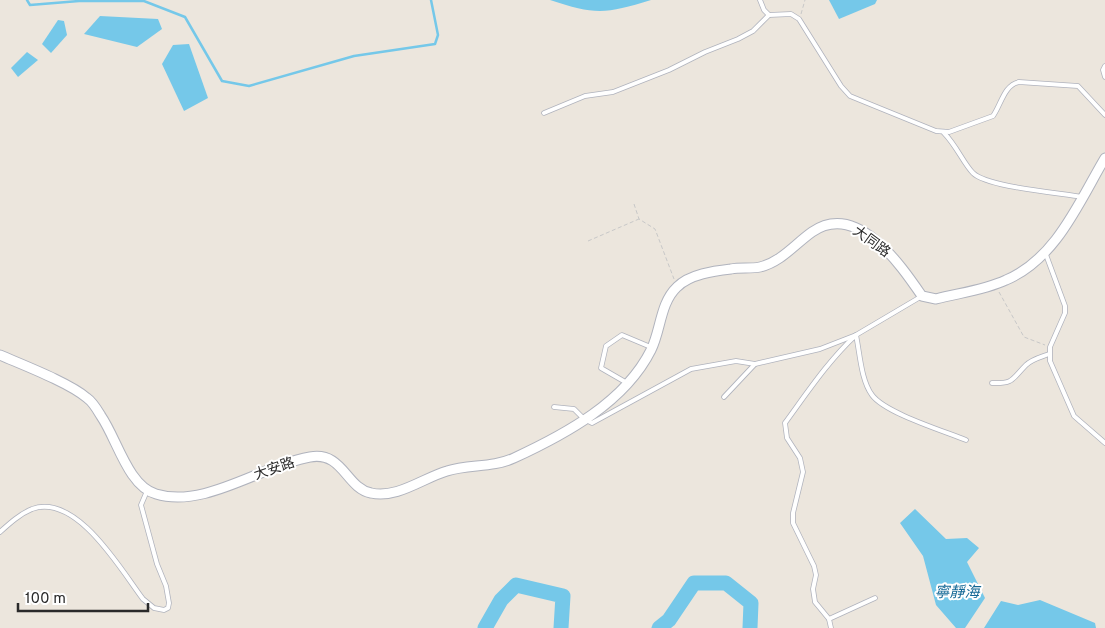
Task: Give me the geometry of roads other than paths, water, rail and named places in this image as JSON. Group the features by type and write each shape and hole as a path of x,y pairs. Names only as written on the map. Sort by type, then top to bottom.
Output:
{"street":[{"path":"922,296 936,300 995,284 1028,269 1061,232 1105,158"},
{"name":"大同路","path":"584,419 615,397 628,384 652,348 664,306 677,287 696,276 731,268 759,267 776,260 814,231 834,223 852,225 886,249 899,261 922,296"},
{"path":"0,355 88,398 103,418 127,465 147,491"},
{"name":"大安路","path":"147,491 158,495 176,497 195,494 222,488 287,463 313,456 330,458 367,493 382,494 404,488 447,471 494,465 512,459 584,419"}],"lane":[{"path":"760,0 764,10 769,15"},
{"path":"544,113 585,96 613,92 669,70 753,31 769,15 792,14 799,19 841,86 850,96 863,103 944,133 956,144 973,174 991,182 1082,197"},
{"path":"1105,66 1105,76"},
{"path":"944,133 993,116 1007,89 1013,83 1019,82 1078,86 1105,115"},
{"path":"1045,252 1065,306 1065,313 1048,354 1074,416 1105,443"},
{"path":"831,628 829,619 815,602 813,589 816,575 814,566 793,523 793,513 803,472 800,458 787,438 785,423 838,352 856,336 922,296"},
{"path":"628,384 600,368 606,346 622,335 652,348"},
{"path":"554,407 574,409 584,419 592,423 691,369 736,361 755,364 820,349 856,336"},
{"path":"856,336 867,385 873,396 884,407 966,440"},
{"path":"992,383 1012,381 1026,364 1048,354"},
{"path":"724,397 755,364"},
{"path":"0,532 22,514 33,509 46,507 60,510 90,528 143,599 154,608 164,610 169,603 167,592 157,564 142,505 147,491"},
{"path":"829,619 876,598"}],"water":[{"path":"550,0 651,0 623,8 600,11 578,8"},
{"path":"829,0 877,0 875,4 839,19"},
{"path":"100,16 158,19 162,29 137,47 84,34"},
{"path":"58,20 64,21 67,35 51,53 42,44"},
{"path":"189,44 208,98 184,111 162,64 173,45"},
{"path":"27,52 38,60 18,77 11,68"},
{"name":"寧靜海","path":"915,509 946,539 967,538 979,548 967,562 985,598 965,628 956,628 936,605 923,556 900,523"},
{"name":"寧靜海","path":"1040,600 1095,623 1096,628 984,628 1001,601 1018,605"}],"waterway":[{"path":"27,0 30,5 79,1 144,1 185,17 222,81 249,86 354,56 435,44 438,35 431,0"},
{"path":"659,628 669,620 694,583 726,583 751,603 750,628"},
{"path":"485,628 501,600 516,585 563,596 561,628"}]}
